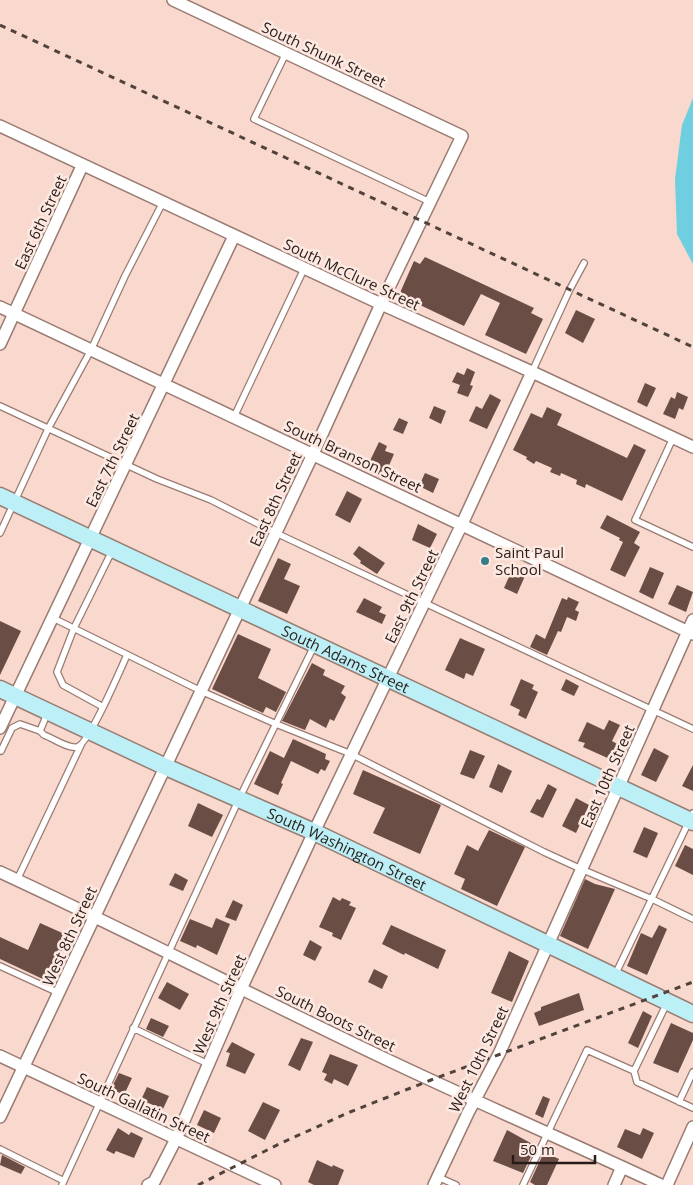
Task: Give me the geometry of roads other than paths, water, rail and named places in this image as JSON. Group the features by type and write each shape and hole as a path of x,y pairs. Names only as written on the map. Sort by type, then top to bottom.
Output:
{"main road":[{"name":"South Adams Street","path":"7,500 619,787 692,818"},
{"name":"South Washington Street","path":"0,689 166,767 314,832 614,977 693,1013"}],"street":[{"name":"South Shunk Street","path":"174,0 462,136"},
{"name":"South McClure Street","path":"0,126 82,166 693,447"},
{"name":"East 8th Street","path":"166,767 313,454 381,304 462,136"},
{"name":"East 6th Street","path":"0,344 82,166"},
{"name":"East 7th Street","path":"0,728 234,236"},
{"name":"South Branson Street","path":"0,307 690,632"},
{"name":"East 9th Street","path":"314,832 462,524 532,372"},
{"name":"East 10th Street","path":"547,945 690,632 693,620"},
{"name":"West 8th Street","path":"0,1117 166,767"},
{"name":"West 9th Street","path":"148,1185 154,1182 176,1138 241,989 314,832"},
{"name":"South Boots Street","path":"0,872 95,916 241,989 475,1101 661,1185"},
{"name":"West 10th Street","path":"436,1181 499,1054 547,945"},
{"name":"South Gallatin Street","path":"0,1056 275,1185"},
{"path":"667,1185 693,1127"},
{"path":"614,1185 622,1167"}],"lane":[{"path":"286,53 254,120 430,202"},
{"path":"0,532 7,500 91,350 125,276 163,202"},
{"path":"532,372 584,263"},
{"path":"234,417 304,268"},
{"path":"0,406 49,427 157,479 212,500 276,533 693,729"},
{"path":"673,438 635,520 693,547"},
{"path":"103,707 63,685 57,672 74,628 113,549"},
{"path":"53,618 202,691 276,724 351,754 582,870 652,899 693,919"},
{"path":"0,1149 63,1183 239,799 315,644"},
{"path":"17,880 127,655"},
{"path":"40,731 48,711"},
{"path":"2,751 12,728 20,724 40,731 44,735 74,748 81,746"},
{"path":"614,977 692,818"},
{"path":"0,966 59,993"},
{"path":"668,1002 634,1071 637,1082 693,1108"},
{"path":"133,1028 208,1064"},
{"path":"523,1185 587,1050 634,1071"},
{"path":"679,1102 693,1072"},
{"path":"436,1181 456,1185"}],"water":[{"path":"693,98 693,264 677,234 675,179 682,125"}],"railway":[{"path":"0,25 693,347"},
{"path":"198,1185 279,1144 350,1112 693,982"}],"place":[{"name":"Saint Paul School","path":"485,561"}]}
